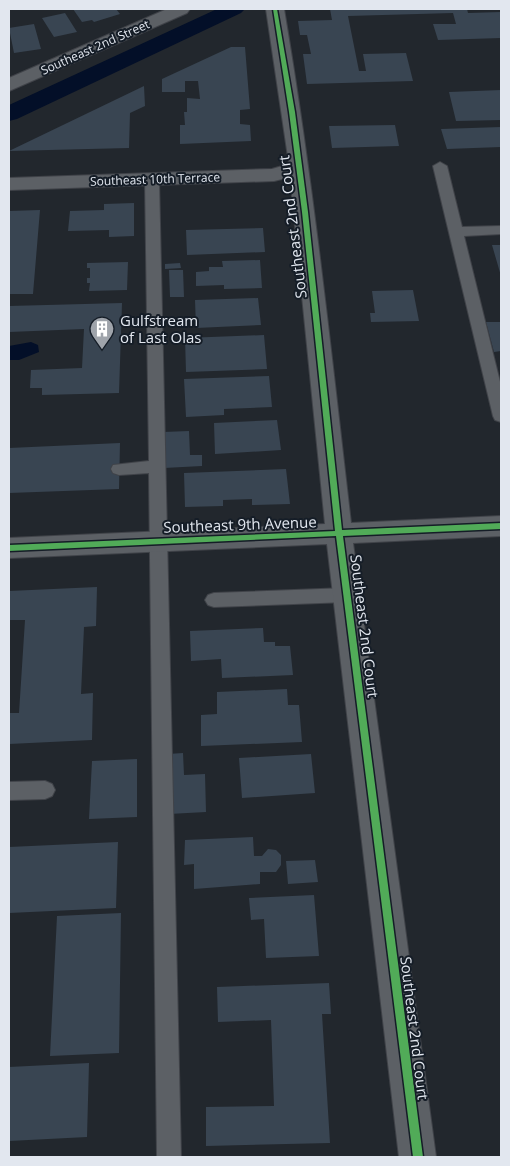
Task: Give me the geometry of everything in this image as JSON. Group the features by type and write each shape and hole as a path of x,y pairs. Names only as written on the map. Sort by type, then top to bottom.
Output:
{"street":[{"name":"Southeast 2nd Street","path":"9,84 181,9"},
{"name":"Southeast 2nd Court","path":"276,13 299,167 339,535 418,1157"},
{"name":"Southeast 10th Terrace","path":"9,184 274,175 299,167"},
{"name":"Southeast 9th Avenue","path":"9,548 158,540 339,535 501,526"}],"lane":[{"path":"440,166 501,416"},
{"path":"152,179 169,1157"},
{"path":"456,232 501,230"},
{"path":"119,468 157,466"},
{"path":"214,600 347,595"},
{"path":"9,791 45,790"}],"water":[{"path":"31,342 38,345 39,352 19,360 9,360 9,346"}],"building":[{"path":"73,9 116,9 120,14 94,22 92,20 82,22"},
{"path":"330,9 467,9 468,13 501,12 501,38 438,40 433,24 456,24 453,13 348,16 359,71 366,71 363,54 406,53 413,81 307,84 303,54 311,54 307,35 300,35 298,21 332,20"},
{"path":"65,13 77,32 54,37 42,18"},
{"path":"34,24 41,49 14,53 9,28"},
{"path":"231,47 245,47 250,109 240,110 240,124 250,125 251,141 180,144 180,125 185,125 184,112 187,112 187,98 200,99 198,81 185,81 185,92 162,92 162,79"},
{"path":"144,86 145,106 130,113 129,148 9,151"},
{"path":"501,90 501,120 456,121 449,92"},
{"path":"395,125 399,146 332,148 329,126"},
{"path":"501,127 501,147 447,149 441,129"},
{"path":"134,203 134,236 109,237 109,230 68,231 70,211 104,210 104,204"},
{"path":"40,210 33,294 9,294 9,211"},
{"path":"263,228 265,252 187,255 186,230"},
{"path":"492,245 501,245 501,276"},
{"path":"260,260 262,288 224,289 224,285 196,286 196,272 209,271 209,267 223,267 222,261"},
{"path":"128,262 127,290 89,291 90,283 87,283 87,278 90,278 90,268 87,268 87,263"},
{"path":"180,263 181,268 165,269 165,264"},
{"path":"169,270 183,270 184,297 170,297"},
{"path":"413,290 419,321 371,322 370,313 375,313 372,291"},
{"path":"258,298 261,325 196,328 195,300"},
{"name":"Gulfstream of Last Olas","path":"122,303 119,393 42,395 42,388 30,388 31,370 82,368 84,329 9,332 9,306"},
{"path":"486,322 501,322 501,351 494,352"},
{"path":"264,335 267,369 186,372 185,338"},
{"path":"269,376 272,407 224,409 224,415 186,417 184,379"},
{"path":"277,420 281,450 215,454 214,423"},
{"path":"189,431 190,455 202,455 202,466 164,468 163,432"},
{"path":"120,443 119,489 9,493 9,448"},
{"path":"286,469 290,504 252,505 252,499 223,500 223,506 185,507 184,473"},
{"path":"97,587 96,626 84,627 81,694 93,693 92,740 9,744 9,713 19,713 25,620 9,620 9,591"},
{"path":"263,628 264,642 275,642 275,646 290,646 293,675 222,678 221,659 191,661 190,631"},
{"path":"287,689 288,705 299,705 302,742 201,746 201,715 217,714 217,692"},
{"path":"183,753 184,775 205,774 206,812 169,814 168,754"},
{"path":"311,754 315,793 242,798 239,758"},
{"path":"137,759 137,817 89,819 92,761"},
{"path":"253,837 254,856 262,856 268,849 276,850 281,855 281,865 276,872 260,872 260,884 194,889 194,864 184,865 185,840"},
{"path":"118,842 116,908 9,913 9,847"},
{"path":"315,860 318,882 288,884 286,861"},
{"path":"314,895 319,956 266,958 264,919 251,920 249,898"},
{"path":"121,913 119,1053 50,1056 57,916"},
{"path":"329,983 331,1014 322,1014 330,1143 206,1146 206,1107 274,1106 271,1020 218,1022 217,987"},
{"path":"89,1063 87,1137 9,1141 9,1067"}],"waterway":[{"path":"9,114 234,9"}],"cycle path":[{"path":"275,9 292,112 305,212 339,535 418,1157"},
{"path":"9,548 501,526"}],"place":[{"name":"Gulfstream of Last Olas","path":"102,350"}]}
